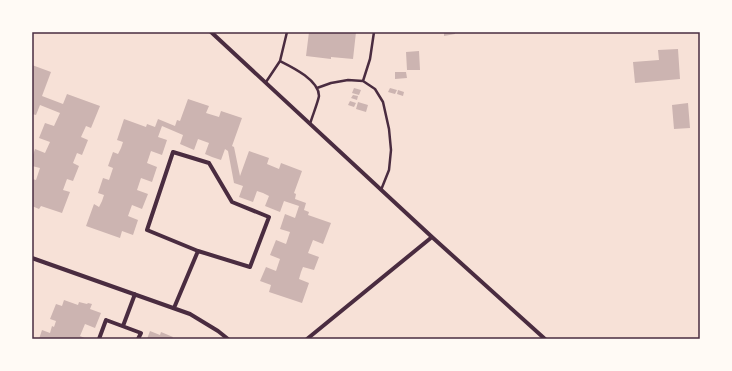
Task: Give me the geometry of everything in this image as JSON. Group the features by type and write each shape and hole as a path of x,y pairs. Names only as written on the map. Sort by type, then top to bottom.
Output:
{"street":[{"path":"211,32 432,237 545,339"},
{"path":"173,152 209,163 232,202 269,217 250,267 198,251 147,230 173,152"},
{"path":"307,339 432,237"},
{"path":"174,308 198,251"},
{"path":"32,258 190,314 228,339"},
{"path":"123,326 135,294"},
{"path":"99,339 106,320 141,333 138,339"}],"lane":[{"path":"265,82 280,61 287,32"},
{"path":"363,81 370,59 374,32"},
{"path":"280,61 311,80 317,88 319,96 310,124"},
{"path":"317,88 331,83 348,80 363,81 375,89 383,102 389,129 391,150 389,170 381,190"}],"building":[{"path":"309,32 356,32 353,59 331,57 331,59 306,56"},
{"path":"444,32 455,32 455,34 444,36"},
{"path":"678,49 680,79 635,83 633,62 659,60 658,50"},
{"path":"419,51 420,70 407,70 406,52"},
{"path":"32,65 51,72 42,96 63,104 67,94 100,106 91,128 86,126 81,137 88,140 82,155 77,153 73,163 79,166 73,181 67,179 63,190 70,192 62,213 41,206 39,209 32,206 32,179 36,180 40,168 32,166 32,158 35,149 45,153 50,142 39,138 45,123 54,126 60,113 40,105 36,115 32,114"},
{"path":"395,72 406,72 407,78 395,79"},
{"path":"354,88 361,90 359,95 352,93"},
{"path":"390,88 397,90 395,94 388,92"},
{"path":"398,90 404,92 403,96 397,94"},
{"path":"353,95 358,96 357,100 351,98"},
{"path":"188,99 209,106 206,113 219,117 221,111 242,118 232,146 234,147 240,176 249,151 269,158 267,164 279,169 281,163 302,171 294,193 296,194 295,199 306,203 304,210 309,212 308,215 331,223 323,244 313,240 308,253 319,257 314,270 303,267 301,272 299,279 309,283 302,303 269,292 271,285 260,281 266,267 276,271 280,259 270,255 276,240 286,244 290,232 280,229 285,214 295,218 299,206 284,201 280,212 265,206 269,196 263,193 257,191 253,202 239,197 243,186 234,183 228,151 225,149 221,160 212,157 205,154 209,143 198,139 194,150 180,144 183,135 162,126 158,137 167,140 162,155 151,151 147,163 157,167 152,182 141,178 137,190 148,194 142,209 132,205 128,216 138,220 133,235 122,231 120,238 86,226 94,204 99,207 102,201 104,195 98,193 103,178 109,180 113,168 108,166 113,152 118,154 121,148 123,142 117,140 124,119 146,127 147,124 155,127 158,119 175,126 177,120 180,121"},
{"path":"350,101 356,103 354,107 348,105"},
{"path":"358,102 368,105 366,112 356,109"},
{"path":"688,103 690,128 674,129 672,105"},
{"path":"64,300 78,305 79,302 92,304 90,309 101,313 95,328 85,324 80,336 87,339 39,339 42,330 50,333 52,326 54,327 56,321 50,319 56,304 62,306"},
{"path":"150,331 160,335 161,332 173,337 172,339 147,339"}]}
